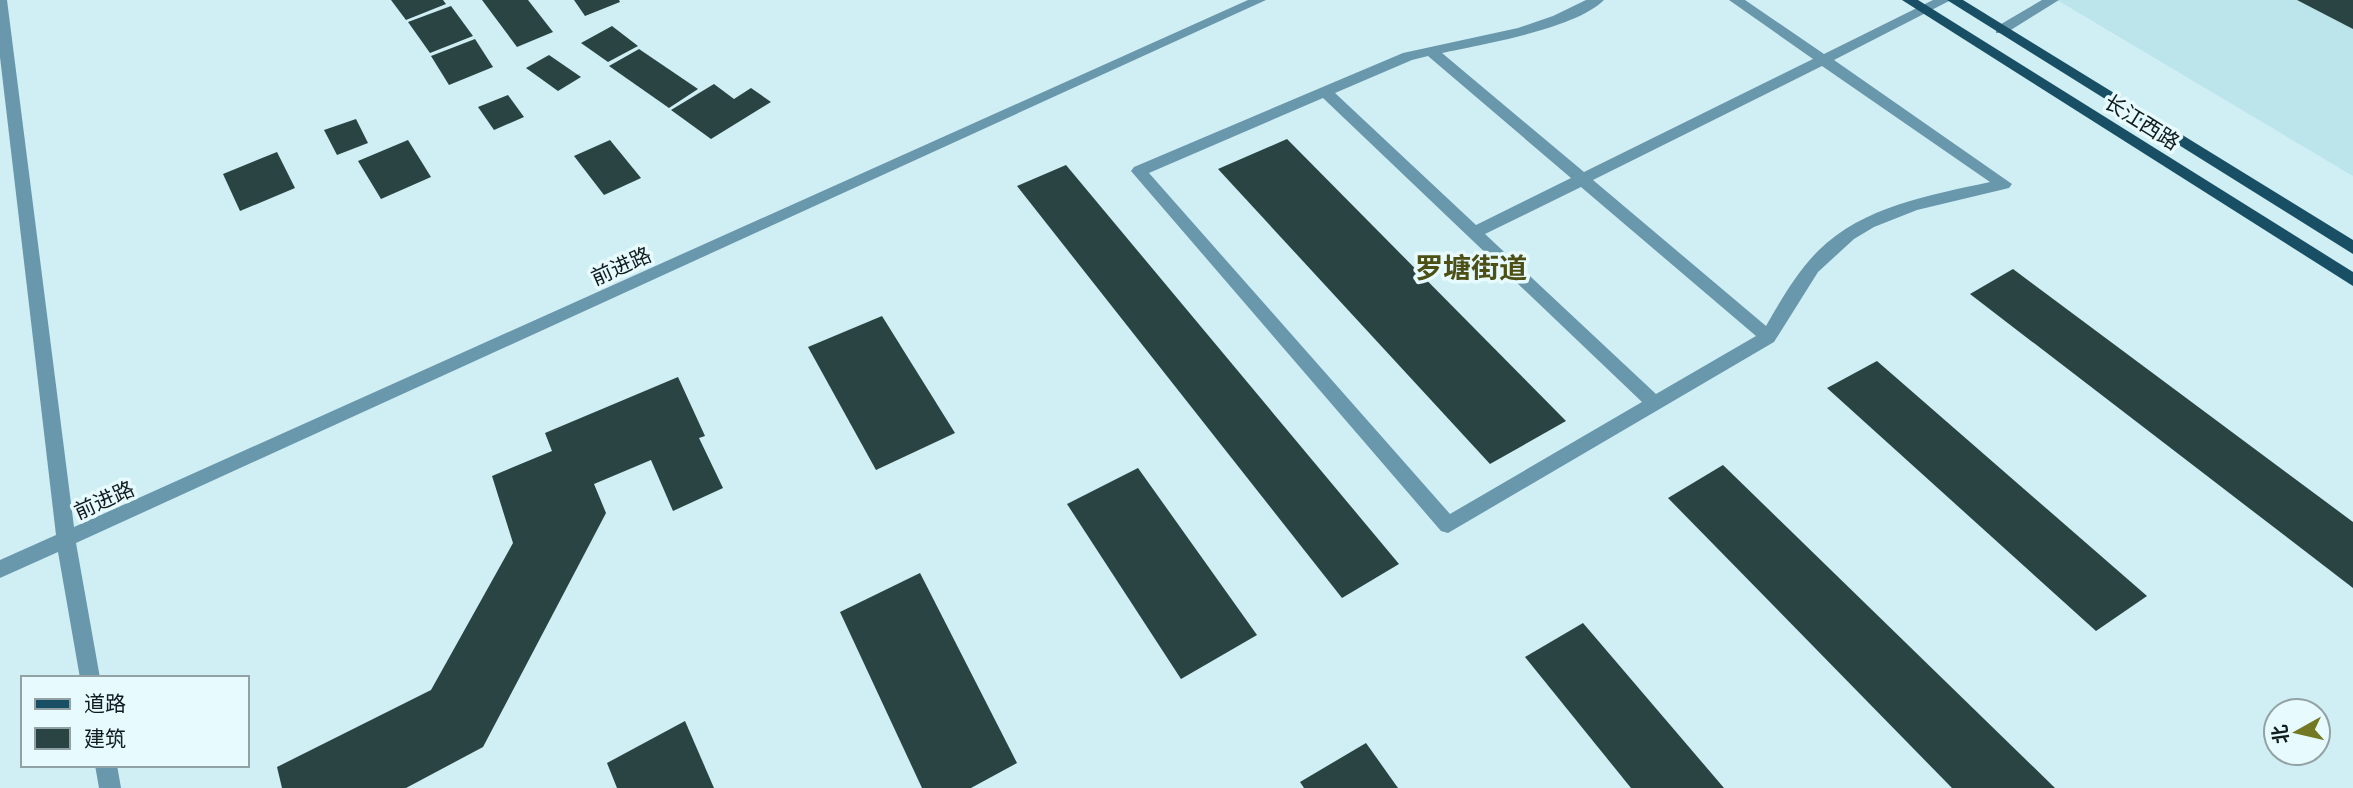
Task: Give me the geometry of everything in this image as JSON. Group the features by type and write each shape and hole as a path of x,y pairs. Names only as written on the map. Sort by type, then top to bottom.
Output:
{"main road":[{"name":"长江西路","path":"1909,0 2353,280"},
{"name":"长江西路","path":"1954,0 2353,248"}],"street":[{"path":"0,0 66,540 90,676"},
{"name":"前进路","path":"0,569 1259,0"},
{"path":"1597,0 1558,19 1521,32 1408,55 1139,172 1448,525 1768,337 1785,307 1829,250 1865,225 1917,204 2004,184 1736,0"},
{"path":"1474,233 1944,0"},
{"path":"2001,30 2052,0"},
{"path":"1432,52 1768,337"},
{"path":"1324,91 1654,403"},
{"path":"106,767 110,788"}],"shaded area":[{"path":"2057,0 2353,0 2353,176"}],"building":[{"path":"391,0 443,0 446,4 406,20"},
{"path":"482,0 528,0 553,32 517,47"},
{"path":"574,0 619,0 620,2 585,16"},
{"path":"2297,0 2353,0 2353,29"},
{"path":"451,6 473,36 430,53 408,22"},
{"path":"612,26 638,46 608,62 581,43"},
{"path":"475,39 493,67 449,85 431,56"},
{"path":"639,49 698,89 669,108 609,66"},
{"path":"549,55 581,77 558,91 526,68"},
{"path":"714,84 734,99 751,88 771,102 711,139 671,110"},
{"path":"508,95 524,117 494,130 478,107"},
{"path":"356,119 368,143 337,155 324,130"},
{"path":"1287,139 1566,421 1490,464 1218,169"},
{"path":"408,140 431,177 381,199 358,161"},
{"path":"610,140 641,178 604,195 574,156"},
{"path":"277,152 295,188 240,211 223,174"},
{"path":"1066,165 1399,564 1342,598 1017,186"},
{"path":"2013,269 2353,522 2353,588 1970,294"},
{"path":"882,316 955,433 876,470 808,347"},
{"path":"1877,361 2147,596 2096,631 1827,388"},
{"path":"678,377 705,436 699,438 723,488 673,511 651,460 594,484 606,513 483,747 406,788 282,788 277,767 431,690 513,543 492,476 552,451 545,433"},
{"path":"1723,465 2055,788 1952,788 1668,498"},
{"path":"1138,468 1257,635 1181,679 1067,504"},
{"path":"920,573 1017,763 971,788 922,788 840,612"},
{"path":"1583,623 1724,788 1631,788 1525,657"},
{"path":"685,721 714,788 617,788 607,763"},
{"path":"1366,743 1398,788 1304,788 1300,782"}],"district":[{"name":"罗塘街道","path":"1471,268"}]}
